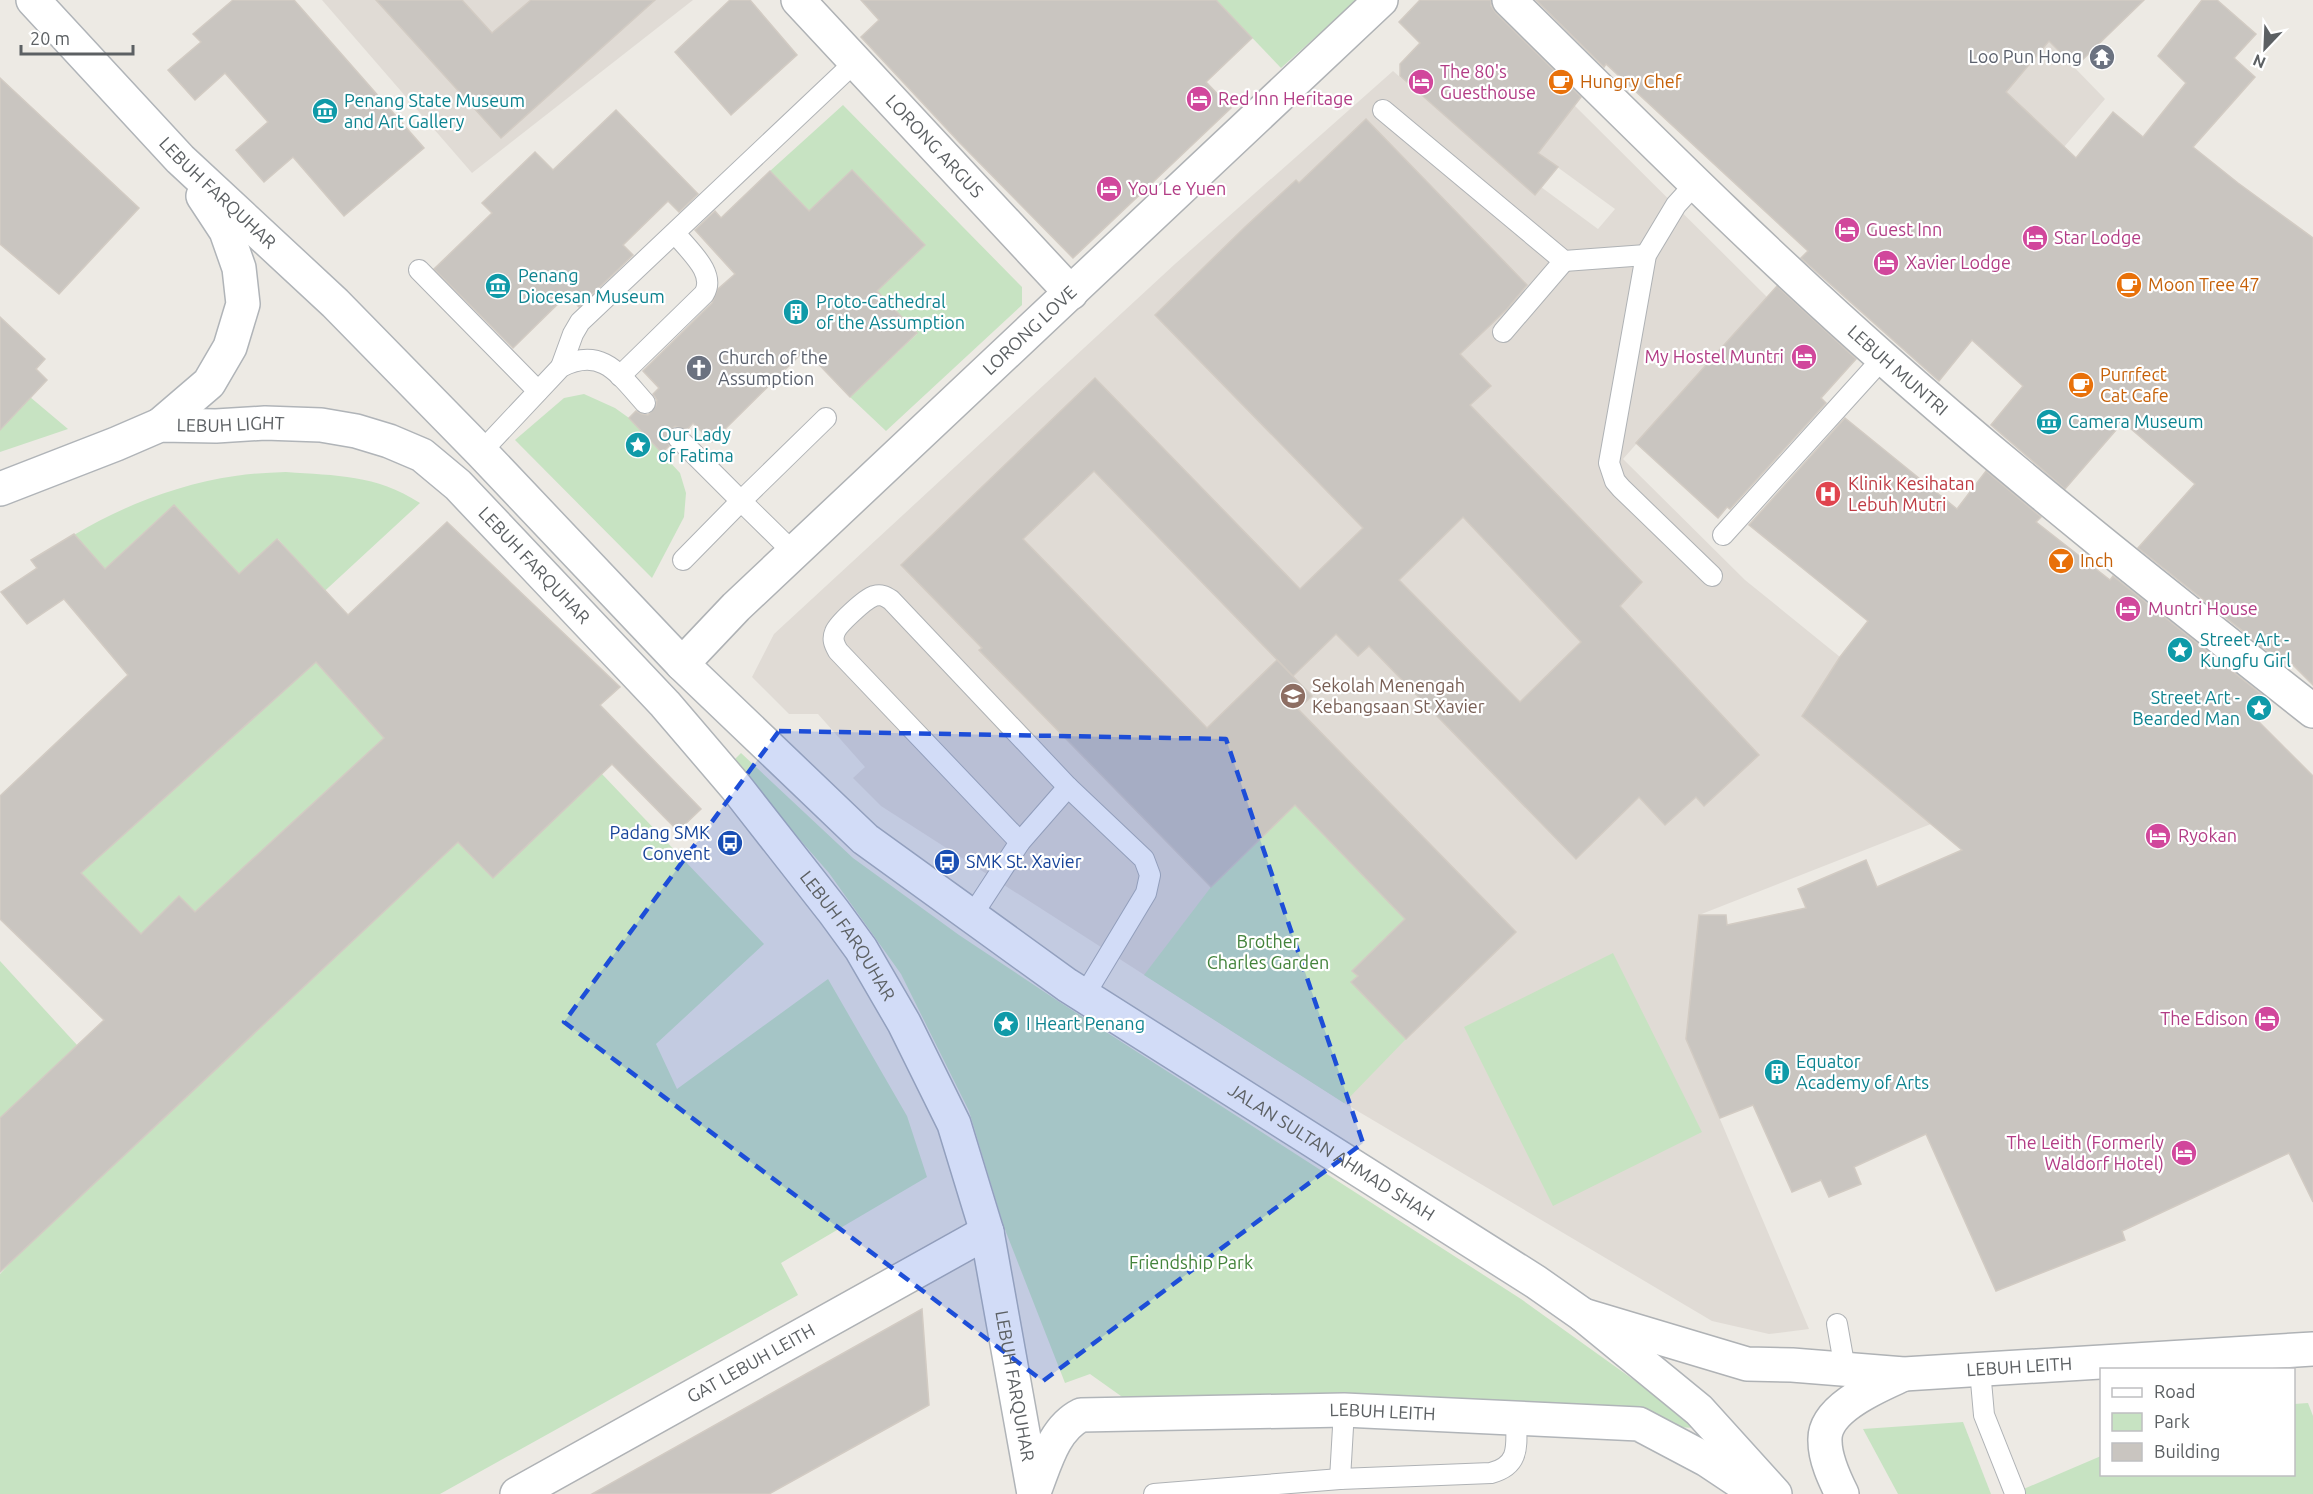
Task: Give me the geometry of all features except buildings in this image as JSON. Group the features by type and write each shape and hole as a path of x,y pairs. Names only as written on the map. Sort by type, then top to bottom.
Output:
{"main road":[{"name":"LEBUH FARQUHAR","path":"33,0 180,159 335,303 481,452 682,664 865,839"},
{"name":"LORONG ARGUS","path":"798,0 854,63 1071,293"},
{"name":"LORONG LOVE","path":"682,664 736,607 1381,0"},
{"name":"LEBUH MUNTRI","path":"1509,0 1695,184 1883,358 2026,482 2313,711"},
{"path":"160,425 209,383 230,347 243,303 239,268 226,231 180,159"},
{"name":"LEBUH LIGHT","path":"0,489 160,425 321,425 356,431 390,441 422,455 458,485"},
{"name":"LEBUH FARQUHAR","path":"458,485 665,704 779,841 861,949 904,1023 954,1124 987,1232 1034,1493"},
{"name":"JALAN SULTAN AHMAD SHAH","path":"865,839 1084,996 1536,1282 1583,1315 1699,1410 1775,1494"},
{"name":"GAT LEBUH LEITH","path":"517,1494 987,1232"},
{"name":"LEBUH LEITH","path":"1583,1315 1748,1364 1904,1374 2313,1349"},
{"name":"LEBUH LEITH","path":"1842,1494 1828,1459 1824,1439 1829,1425 1843,1407 1854,1399 1904,1374"},
{"name":"LEBUH LEITH","path":"1034,1493 1059,1434 1069,1421 1081,1414 1344,1410 1639,1424 1707,1460 1758,1494"}],"lane":[{"path":"561,367 580,322 854,63"},
{"path":"1383,110 1564,261 1646,255"},
{"path":"1695,184 1676,206 1646,255 1609,463 1615,481 1621,488 1712,576"},
{"path":"620,376 709,287 709,279 705,271 675,233"},
{"path":"1503,332 1564,261"},
{"path":"419,270 538,391"},
{"path":"1722,535 1883,358"},
{"path":"481,452 561,367 574,360 592,359 606,363 645,403"},
{"path":"683,560 826,418"},
{"path":"678,438 794,553"},
{"path":"1020,842 838,651 833,643 838,627 868,599 884,595 891,600 1068,787 1144,859 1150,875 1146,892 1084,996"},
{"path":"971,917 1020,842 1068,787"},
{"path":"1837,1324 1845,1369"},
{"path":"1980,1370 1984,1415 2014,1493"},
{"path":"1340,1479 1344,1410"},
{"path":"1154,1494 1340,1479 1491,1473 1510,1464 1515,1455 1516,1417"}],"highlighted area":[{"path":"779,731 1226,739 1363,1143 1043,1381 564,1022"}],"shaded area":[{"path":"322,0 693,0 472,173"},
{"path":"1909,0 2009,0 2105,99 2064,147"},
{"name":"Sekolah Menengah Kebangsaan St Xavier","path":"1393,71 1535,194 1541,187 1598,229 1615,209 1538,153 1574,105 1767,297 1623,459 1745,580 1840,657 1802,716 1931,824 1699,915 1686,1039 1809,1329 1769,1334 1712,1321 1344,1103 881,806 853,778 865,767 818,714 789,714 752,677 774,634 1175,264"}],"green space":[{"path":"1216,0 1357,0 1281,68"},
{"path":"843,105 1022,287 1022,305 886,431 850,397 917,334 877,291 925,245 852,170 809,211 770,171"},
{"path":"584,394 615,408 629,418 680,473 686,493 684,517 652,578 515,440 564,398"},
{"path":"30,397 68,429 0,452 0,430"},
{"path":"286,472 355,478 387,486 420,503 303,611 290,597 312,577 278,539 239,574 174,505 126,549 170,642 74,535 131,506 172,491 235,476"},
{"path":"316,662 384,738 195,912 179,896 141,934 81,873"},
{"name":"Friendship Park","path":"741,753 853,858 959,935 1521,1299 1701,1428 1142,1411 1090,1374 1065,1383 1004,1227 969,1111 901,974 829,873 732,762"},
{"path":"602,774 764,944 656,1044 677,1089 828,979 907,1116 927,1177 781,1263 798,1295 440,1494 0,1494 0,1274 458,842"},
{"name":"Brother Charles Garden","path":"1295,805 1412,926 1390,934 1352,971 1358,976 1352,983 1406,1039 1344,1103 1144,975 1211,887"},
{"path":"1613,953 1702,1132 1553,1206 1464,1027"},
{"path":"0,961 77,1045 0,1118"},
{"path":"2308,1403 2313,1416 2313,1494 2012,1494 2100,1456 2100,1476 2295,1476 2295,1404"},
{"path":"1963,1422 1991,1494 1898,1494 1863,1429"}],"place":[{"name":"Loo Pun Hong","path":"2102,57"},
{"name":"The 80's Guesthouse","path":"1421,82"},
{"name":"Hungry Chef","path":"1561,82"},
{"name":"Red Inn Heritage","path":"1199,99"},
{"name":"Penang State Museum and Art Gallery","path":"325,111"},
{"name":"You Le Yuen","path":"1109,189"},
{"name":"Guest Inn","path":"1847,230"},
{"name":"Star Lodge","path":"2035,238"},
{"name":"Xavier Lodge","path":"1886,263"},
{"name":"Moon Tree 47","path":"2129,285"},
{"name":"Penang Diocesan Museum","path":"498,286"},
{"name":"Proto-Cathedral of the Assumption","path":"796,312"},
{"name":"My Hostel Muntri","path":"1804,357"},
{"name":"Church of the Assumption","path":"699,368"},
{"name":"Purrfect Cat Cafe","path":"2081,385"},
{"name":"Camera Museum","path":"2049,422"},
{"name":"Our Lady of Fatima","path":"638,445"},
{"name":"Klinik Kesihatan Lebuh Mutri","path":"1828,494"},
{"name":"Inch","path":"2061,561"},
{"name":"Muntri House","path":"2128,609"},
{"name":"Street Art - Kungfu Girl","path":"2180,650"},
{"name":"Sekolah Menengah Kebangsaan St Xavier","path":"1293,696"},
{"name":"Street Art - Bearded Man","path":"2259,708"},
{"name":"Ryokan","path":"2158,836"},
{"name":"Padang SMK Convent","path":"730,843"},
{"name":"SMK St. Xavier","path":"947,862"},
{"name":"The Edison","path":"2267,1019"},
{"name":"I Heart Penang","path":"1006,1024"},
{"name":"Equator Academy of Arts","path":"1777,1072"},
{"name":"The Leith (Formerly Waldorf Hotel)","path":"2184,1153"}]}
